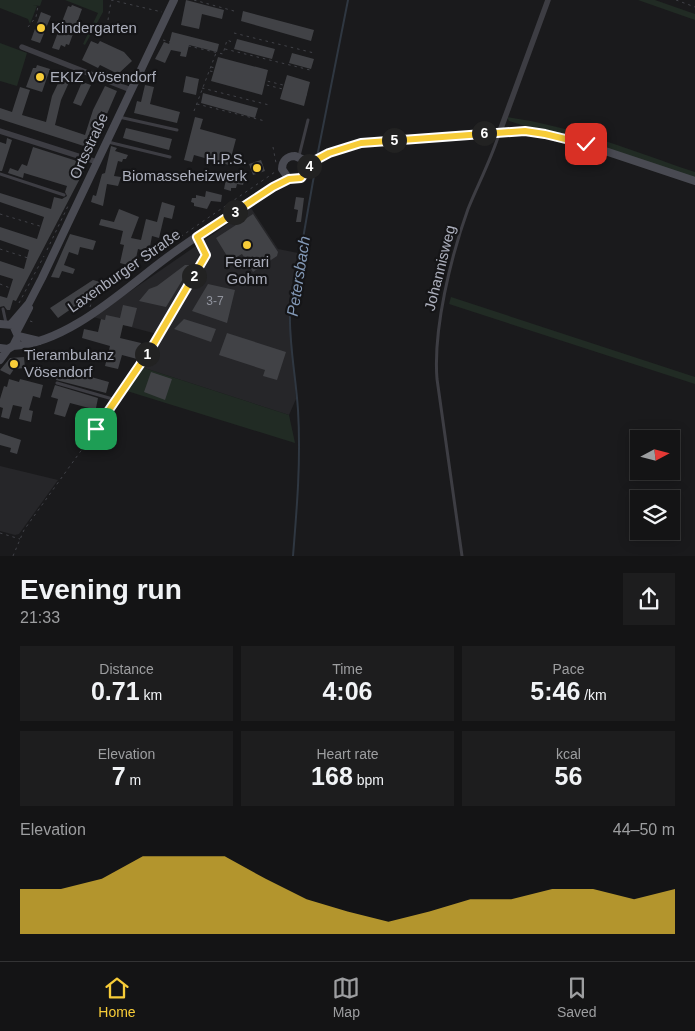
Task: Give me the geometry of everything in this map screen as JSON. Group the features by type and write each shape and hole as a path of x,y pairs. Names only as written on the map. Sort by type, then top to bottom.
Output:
{"main road":[{"name":"Ortsstraße","path":"7,348 18,333 29,303 76,198 97,162 174,0"},
{"name":"Laxenburger Straße","path":"286,176 282,165 286,159 293,156 303,162 314,161 361,143 525,131 566,138 695,181"},
{"name":"Laxenburger Straße","path":"7,348 29,345 39,341 88,315 197,237 273,187 286,176 301,178 303,162"},
{"name":"Ortsstraße","path":"6,323 29,303"},
{"path":"6,323 18,333 39,341"},
{"path":"0,360 7,348"}],"street":[{"name":"Johannisweg","path":"500,132 548,0"},
{"path":"22,48 131,90"},
{"path":"0,131 97,162"},
{"path":"96,429 152,347 206,255 197,237"}],"lane":[{"path":"118,117 177,130"},
{"path":"303,162 308,120"},
{"name":"Johannisweg","path":"462,556 436,379 436,350 441,315 464,223 500,132"},
{"path":"107,141 170,157"},
{"path":"0,174 64,195"},
{"path":"3,309 6,323"},
{"path":"57,383 116,400"}],"path":[{"path":"108,20 111,0 163,12"},
{"path":"194,0 234,11"},
{"path":"676,0 695,7"},
{"path":"28,27 36,17 38,6"},
{"path":"234,32 314,53"},
{"path":"162,40 223,54 227,40 232,42"},
{"path":"225,49 310,70"},
{"path":"194,111 216,53"},
{"path":"211,66 307,91"},
{"path":"210,71 306,95"},
{"path":"202,88 269,105"},
{"path":"197,104 265,121"},
{"path":"88,315 94,296 276,172 278,169 273,147"},
{"path":"0,214 43,227"},
{"path":"0,250 28,258"},
{"path":"0,284 10,288"},
{"path":"20,291 25,293"},
{"path":"24,318 36,324"},
{"path":"13,556 24,530 96,429"},
{"path":"0,534 20,539"}],"shaded area":[{"path":"0,0 42,0 40,6 33,5 37,6 30,24 28,19 0,8"},
{"path":"65,0 103,0 103,12 85,45 83,44 98,13"},
{"path":"638,0 655,0 695,14 695,20"},
{"path":"0,43 27,53 17,86 0,81"},
{"path":"507,117 555,126 602,140 695,172 695,178 567,135 535,129 509,121"},
{"path":"251,208 278,249 298,253 289,301 296,399 289,415 141,367 152,350 147,348 157,334 93,317"},
{"path":"451,297 695,377 695,384 449,304"},
{"path":"141,367 289,415 295,443 127,391"},
{"path":"0,466 58,480 19,534 15,535 0,531"}],"building":[{"path":"186,0 224,10 222,19 202,14 199,29 181,25"},
{"path":"72,5 82,9 69,45 66,44 65,47 61,45 59,50 52,48 68,6 71,7"},
{"path":"243,11 314,30 311,41 241,21"},
{"name":"Kindergarten","path":"41,12 51,16 40,43 31,40"},
{"path":"172,32 219,44 217,52 189,45 186,57 180,56 181,52 171,50 165,63 155,59 164,42 169,44"},
{"path":"237,39 275,49 272,59 234,49"},
{"path":"91,41 98,44 100,41 124,52 132,61 118,74 100,65 98,68 82,60"},
{"path":"292,53 314,59 311,69 289,63"},
{"path":"218,57 268,70 262,95 211,81"},
{"name":"EKIZ Vösendorf","path":"37,65 50,69 42,92 26,87 33,68 36,68"},
{"path":"62,75 71,78 61,100 55,125 85,135 93,110 105,86 117,91 107,114 101,111 90,148 0,119 0,108 12,112 20,87 30,90 22,115 46,122 52,96"},
{"path":"287,75 310,82 304,106 280,99"},
{"path":"186,76 199,79 196,95 183,92"},
{"path":"82,82 91,85 81,106 73,103"},
{"path":"145,85 154,87 150,104 180,112 177,123 134,113 137,101 141,102"},
{"path":"203,93 258,108 255,118 201,103"},
{"path":"195,117 203,119 200,129 236,139 229,165 194,155 192,162 184,160"},
{"path":"126,128 172,139 169,150 123,138"},
{"path":"7,138 12,140 2,171 0,171 0,142 6,144"},
{"path":"111,146 117,148 115,151 128,155 122,162 118,161 114,176 121,177 118,186 107,184 103,206 91,202 93,195 96,196 102,174 105,173"},
{"path":"33,147 77,161 77,163 86,167 16,301 13,300 10,310 7,310 4,306 0,307 0,296 7,298 13,279 0,275 0,261 24,269 29,250 0,240 0,227 37,239 44,217 0,202 0,193 51,209 54,197 62,199 67,196 65,192 67,186 24,173 23,178 8,173 10,168 18,171 22,164 27,166"},
{"name":"H.P.S. Biomasseheizwerk","path":"261,160 265,171 253,175 249,164"},
{"path":"238,178 244,180 243,185 237,184 236,188 231,188 231,191 224,189 226,179 238,182"},
{"path":"206,191 222,195 221,202 211,201 207,209 194,206 194,203 191,202 192,198 196,198 196,195 205,197"},
{"path":"296,197 304,198 301,222 296,222 298,210 294,209"},
{"path":"162,202 175,206 172,219 164,217 159,238 152,236 149,252 138,249 135,263 132,262 131,266 120,263 124,245 120,244 123,231 99,225 101,219 114,222 119,209 139,217 131,238 141,240 146,219 157,222"},
{"name":"Ferrari Gohm","path":"253,214 278,252 277,256 253,272 242,254 235,258 227,256 216,238"},
{"path":"70,234 96,241 93,250 80,247 78,255 69,252 64,265 75,269 73,274 62,271 59,278 51,277"},
{"path":"185,265 189,265 189,269 166,307 139,301 149,289 157,286"},
{"path":"93,280 107,284 58,318 50,308"},
{"path":"208,284 235,290 227,323 192,311"},
{"path":"123,305 137,308 132,327 123,325 120,338 141,343 137,359 122,355 118,369 105,366 110,346 82,338 84,329 98,332 101,319 105,320 106,315 120,318"},
{"path":"184,319 216,329 211,342 174,329"},
{"path":"227,333 286,352 277,380 263,376 265,370 219,355"},
{"name":"Tierambulanz Vösendorf","path":"24,357 25,368 14,369 10,375 0,370 10,358"},
{"path":"59,368 109,382 106,393 56,380"},
{"path":"151,372 172,379 165,400 144,392"},
{"path":"9,379 19,382 20,379 43,385 40,398 33,396 29,410 33,411 31,422 19,419 22,407 13,405 9,419 1,417 3,408 0,407 0,399 4,386 7,387"},
{"path":"55,385 98,398 93,423 85,421 89,408 70,403 65,417 54,414 58,399 51,397"},
{"path":"0,433 21,440 17,454 10,452 11,448 0,445"}],"waterway":[{"name":"Petersbach","path":"317,157 348,0"},
{"name":"Petersbach","path":"293,556 299,447 290,313 316,164"}],"place":[{"name":"Kindergarten","path":"41,28"},
{"name":"EKIZ Vösendorf","path":"40,77"},
{"name":"H.P.S. Biomasseheizwerk","path":"257,168"},
{"name":"Ferrari Gohm","path":"247,245"},
{"name":"Tierambulanz Vösendorf","path":"14,364"}],"route":[{"path":"96,429 152,347 206,255 197,237 273,187 289,179 297,180 303,177 307,168 314,161 329,153 361,143 500,132 525,131 566,138 586,144"}]}
